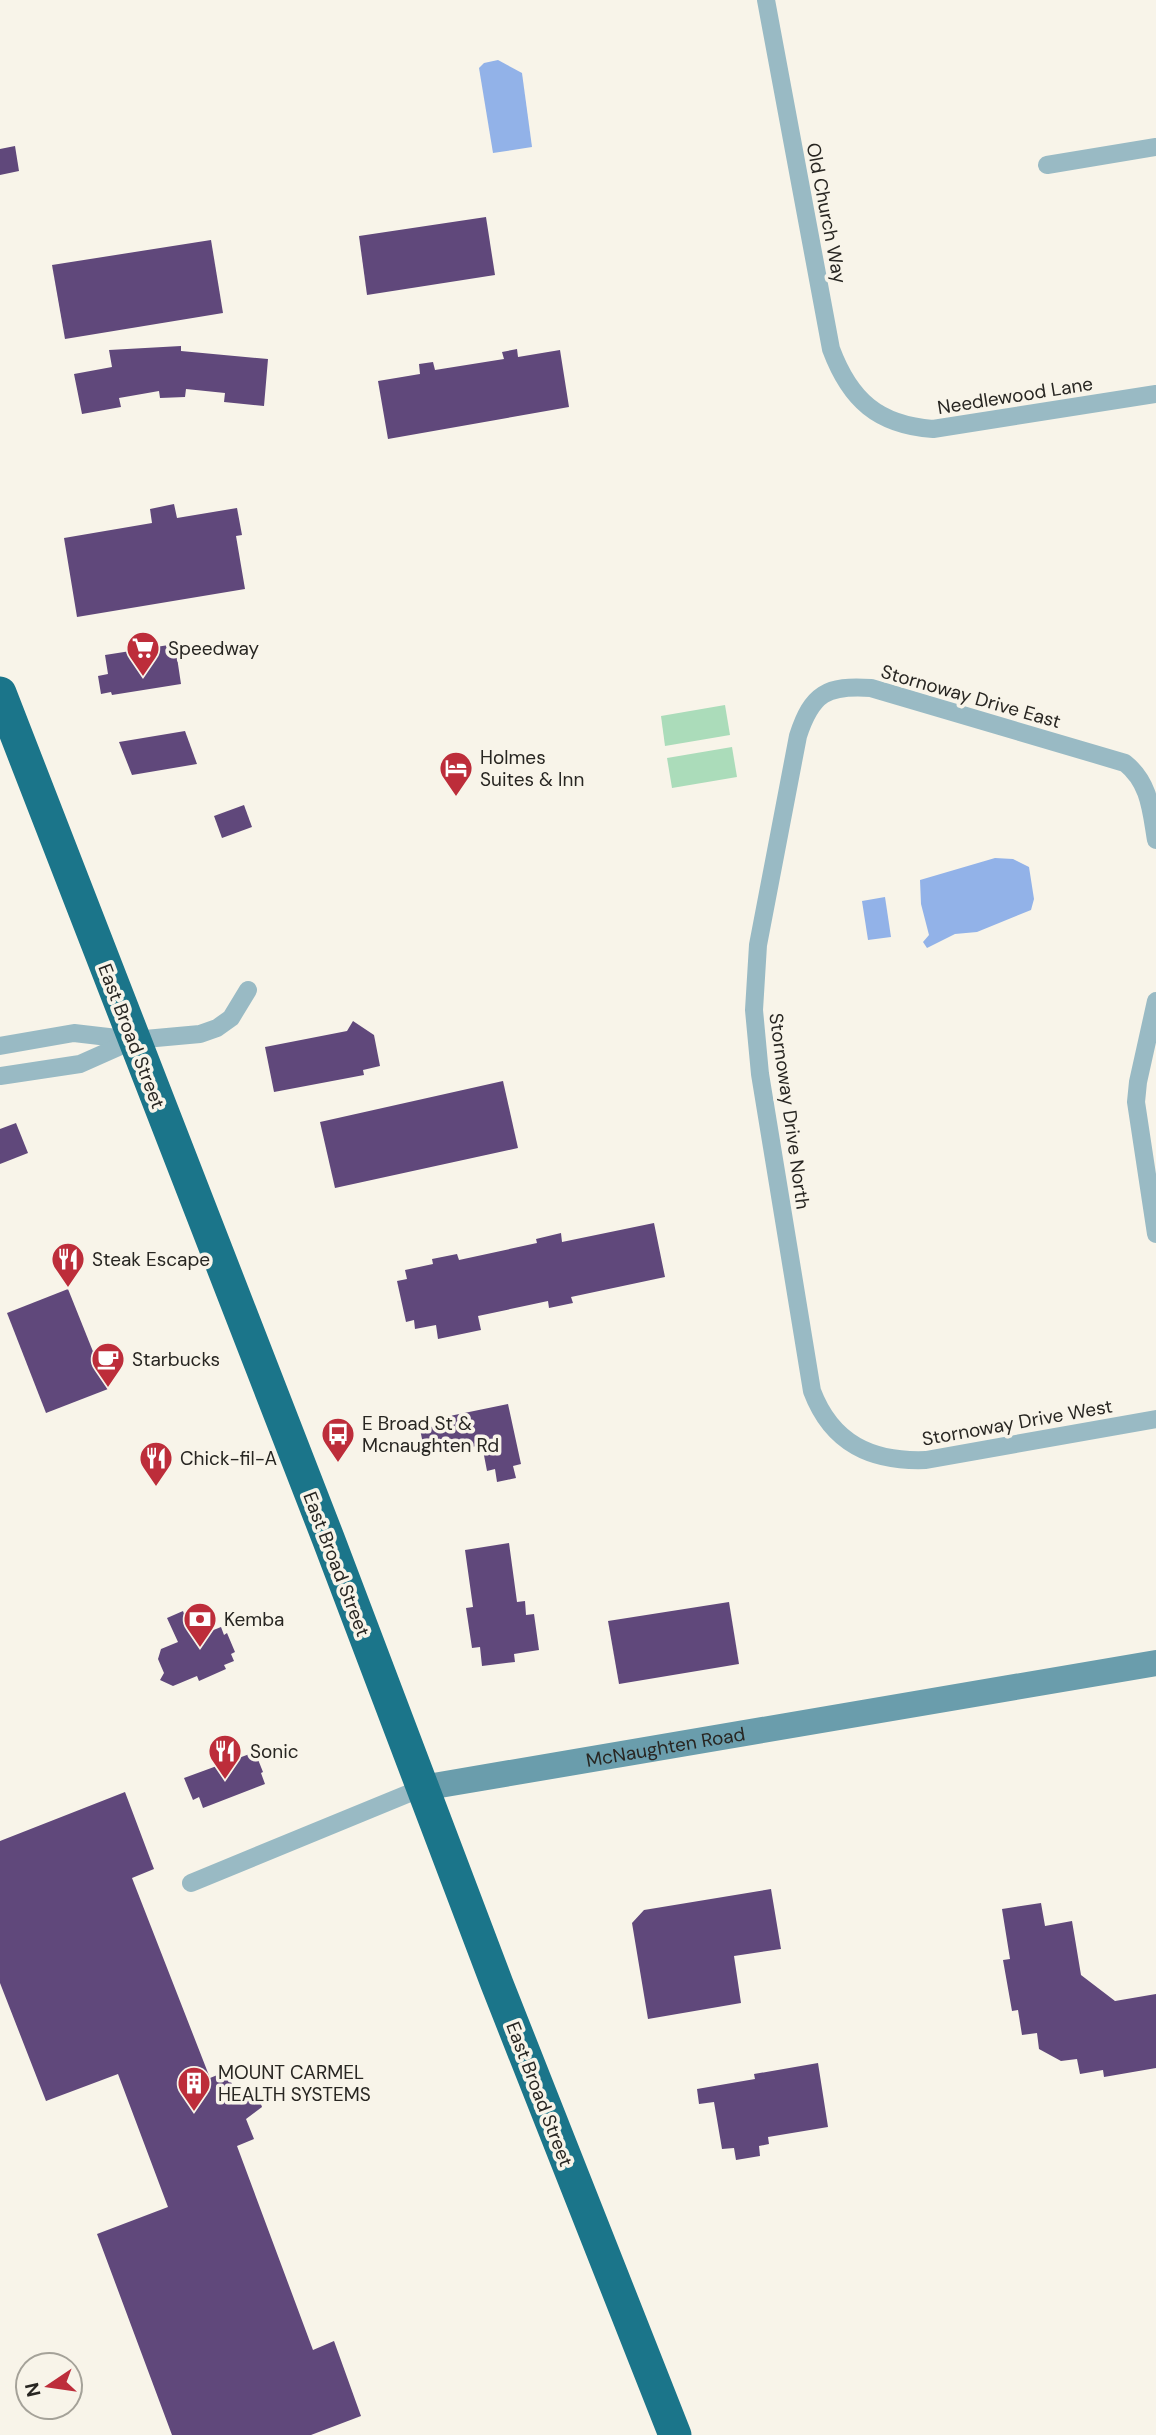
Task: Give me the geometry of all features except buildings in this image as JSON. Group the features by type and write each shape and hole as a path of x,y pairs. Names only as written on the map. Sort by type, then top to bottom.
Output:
{"highway":[{"name":"East Broad Street","path":"0,693 583,2205 675,2435"}],"street":[{"name":"Old Church Way","path":"766,0 831,349 849,388 881,417"},
{"path":"1047,165 1156,147"},
{"name":"Needlewood Lane","path":"881,417 915,428 933,429 1156,394"},
{"name":"Stornoway Drive East","path":"798,736 805,713 815,701 846,686 872,688 1115,759 1134,771 1144,783 1156,840"},
{"name":"Stornoway Drive North","path":"798,736 758,945 755,978 756,1044 812,1391 820,1411 831,1427 846,1440"},
{"path":"0,1046 74,1033 134,1040 200,1034 217,1028 231,1018 248,990"},
{"path":"1156,1001 1136,1102 1156,1234"},
{"path":"0,1076 80,1064 134,1040"},
{"name":"Stornoway Drive West","path":"846,1440 884,1458 902,1461 926,1460 1156,1419"},
{"name":"McNaughten Road","path":"191,1883 422,1788 1156,1663"}],"green space":[{"path":"725,705 730,735 665,746 661,716"},
{"path":"732,747 737,777 672,788 667,758"}],"water":[{"path":"498,60 522,73 532,147 493,153 479,68 484,63"},
{"path":"995,858 1013,859 1029,867 1034,899 1031,910 977,932 955,934 927,948 923,942 929,935 921,904 920,880"},
{"path":"885,897 891,937 868,940 862,901"}],"place":[{"name":"Speedway","path":"143,678"},
{"name":"Holmes Suites & Inn","path":"456,798"},
{"name":"Steak Escape","path":"68,1289"},
{"name":"Starbucks","path":"108,1389"},
{"name":"E Broad St & Mcnaughten Rd","path":"338,1464"},
{"name":"Chick-fil-A","path":"156,1488"},
{"name":"Kemba","path":"200,1649"},
{"name":"Sonic","path":"225,1781"},
{"name":"MOUNT CARMEL HEALTH SYSTEMS","path":"194,2113"}]}
